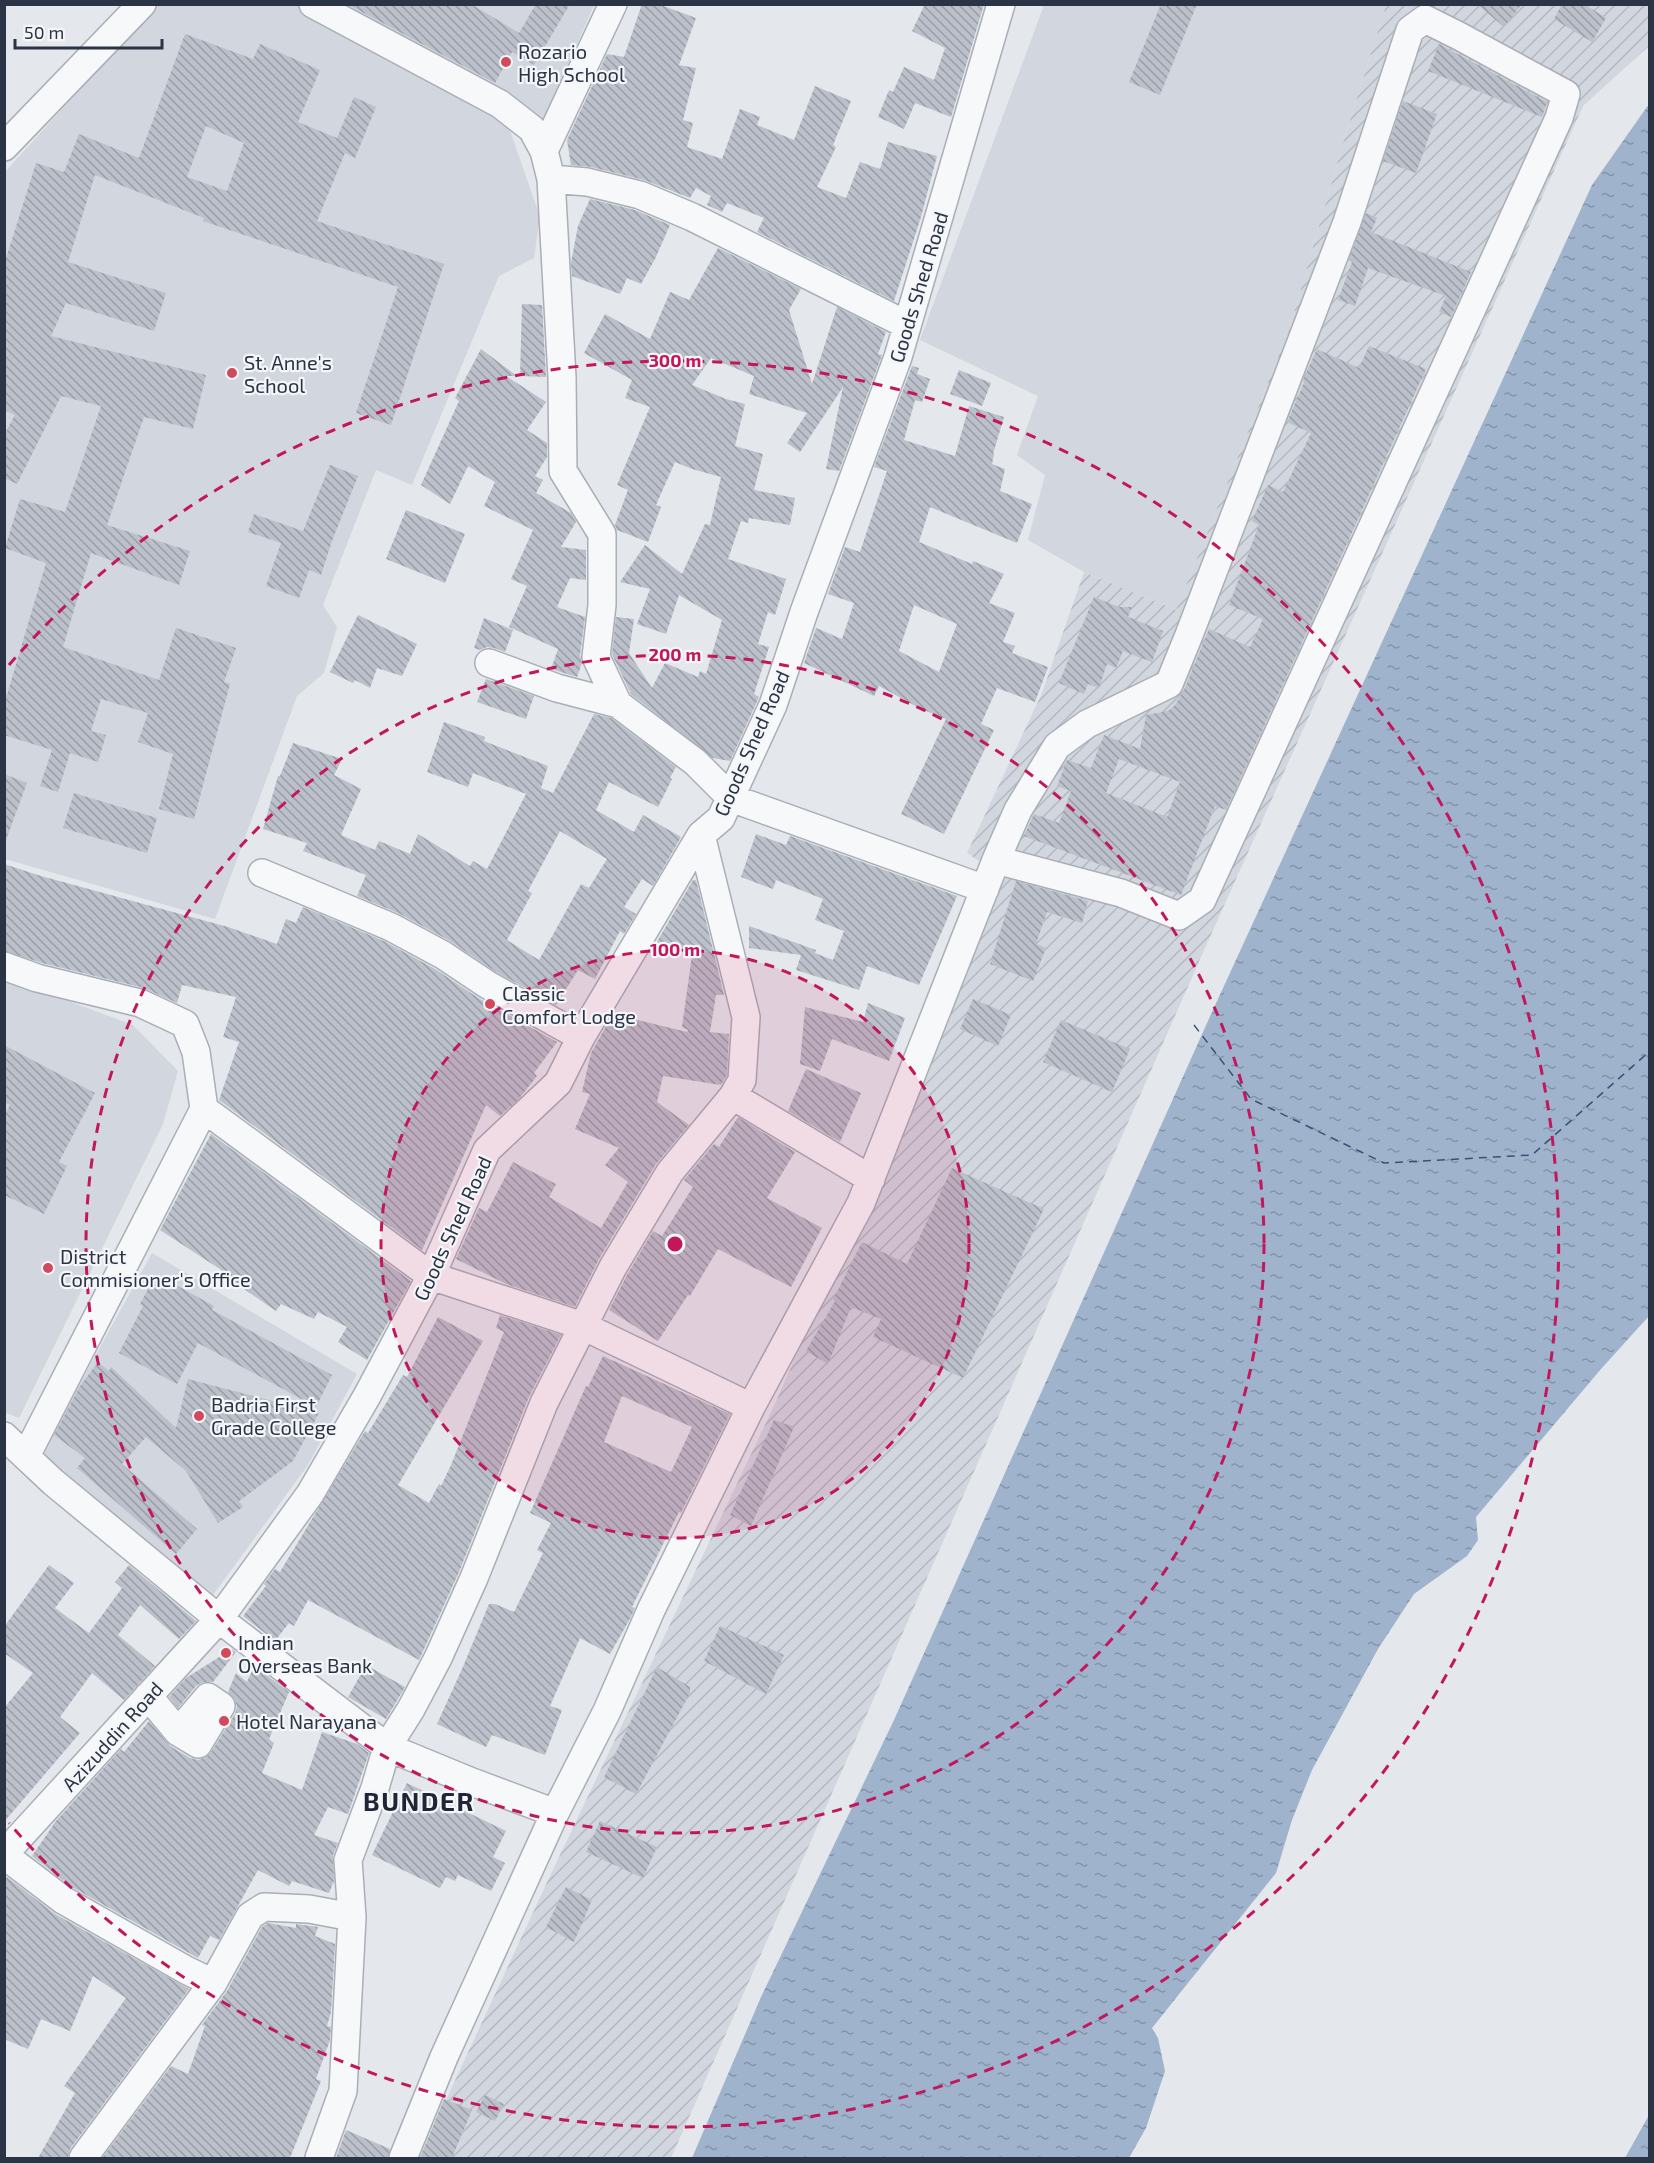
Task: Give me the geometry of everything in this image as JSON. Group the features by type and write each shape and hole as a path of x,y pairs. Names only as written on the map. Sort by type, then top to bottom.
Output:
{"street":[{"path":"4,147 142,4"},
{"path":"313,4 500,104 532,129 544,151 551,179 562,377 563,471 602,534 602,605 596,657 618,704"},
{"path":"544,151 613,4"},
{"name":"Goods Shed Road","path":"219,1619 310,1494 367,1396 431,1276 487,1150 558,1083 581,1036 701,836 721,818 731,798 773,705 804,612 898,357 1001,4"},
{"path":"403,2158 444,2057 555,1813 607,1711 651,1610 751,1407 861,1203 996,860 1018,810 1057,746 1087,724 1168,684 1189,635 1347,222 1410,30 1425,19 1566,94 1559,118 1202,900 1179,916 1121,893 996,860"},
{"path":"551,179 587,182 640,195 692,217 907,325"},
{"path":"489,663 557,688 618,704 695,762 731,798 985,889"},
{"path":"319,2158 343,2091 352,1917 348,1860 375,1788 387,1747 411,1709 438,1658 478,1568 543,1403 613,1268 670,1172 732,1096 742,1080 746,1017 701,836"},
{"path":"262,873 391,927 443,955 488,985 581,1036"},
{"path":"4,966 37,978 140,1003 186,1024 196,1052 204,1109 26,1456"},
{"path":"732,1096 871,1179"},
{"path":"204,1109 431,1276 583,1326 751,1407"},
{"path":"4,1436 52,1482 219,1619 387,1747 555,1813"},
{"name":"Azizuddin Road","path":"4,1854 219,1619"},
{"path":"148,1696 178,1732"},
{"path":"4,1854 63,1900 213,1983"},
{"path":"82,2158 213,1983 250,1916 264,1907 309,1909 352,1917"}],"shaded area":[{"name":"St. Anne's School","path":"157,5 296,5 506,119 540,217 534,258 499,276 412,485 376,470 323,605 337,627 324,673 297,696 215,919 5,859 4,173"},
{"name":"Rozario High School","path":"340,5 594,5 544,119"},
{"path":"1044,5 1386,5 1289,330 1176,610 1084,572 1028,540 1045,475 1017,455 1038,396 920,340"},
{"path":"1386,5 1649,5 1649,46 1583,106 1201,957 671,2158 419,2158 549,1878 775,1404 1004,878 967,853 1042,693 1084,572 1176,610 1289,330"},
{"name":"District Commisioner's Office","path":"4,977 133,1025 178,1071 163,1124 19,1418 4,1412"},
{"name":"Badria First Grade College","path":"152,1253 357,1374 308,1465 213,1595 39,1458"}],"water":[{"path":"1649,104 1649,1316 1601,1369 1476,1517 1478,1540 1467,1556 1414,1594 1378,1649 1312,1770 1292,1820 1276,1873 1152,2028 1158,2038 1165,2071 1146,2128 1129,2158 692,2158 761,1997 894,1720 1212,1012 1592,185"},
{"path":"1649,2115 1649,2158 1625,2158"}],"building":[{"path":"347,4 471,4 519,33 536,4 570,4 534,65 512,52 495,83"},
{"path":"642,4 658,4 696,18 679,65 696,68 683,120 693,123 687,147 722,159 740,109 760,117 757,125 794,140 815,86 851,101 833,145 836,147 817,187 846,198 860,162 880,169 888,142 937,156 921,217 894,301 757,232 764,218 727,203 722,212 707,205 711,196 696,188 690,198 644,180 591,167 571,165 567,140 607,54 624,57"},
{"path":"925,4 984,4 951,117 915,103 904,129 878,117 889,90 893,92 904,67 934,80 945,48 912,31"},
{"path":"1161,4 1197,4 1160,95 1129,82"},
{"path":"1477,4 1522,4 1504,27"},
{"path":"1562,4 1584,4 1606,18 1592,42 1554,19"},
{"path":"185,34 253,59 260,44 320,70 298,122 337,138 354,97 376,107 355,158 345,153 317,221 444,264 391,425 356,413 398,287 203,221 204,218 95,175 68,262 166,293 154,331 66,303 51,336 206,375 193,429 144,417 107,525 190,551 179,585 91,553 63,647 159,680 176,628 236,648 224,682 230,684 194,819 159,809 173,754 138,742 148,713 101,699 91,731 106,735 98,762 70,753 58,792 40,786 52,750 4,735 4,694 7,695 46,563 5,548 20,499 65,512 101,406 61,396 17,484 4,478 4,435 15,415 4,410 4,265 36,163 64,172 79,134 139,158","holes":["206,126 244,143 227,191 187,177"]},
{"path":"1439,44 1547,102 1542,117 1428,71"},
{"path":"1403,101 1437,114 1416,173 1383,161"},
{"path":"590,199 635,210 670,225 641,284 627,278 620,294 572,276 571,263 578,226"},
{"path":"1366,213 1377,218 1371,232 1471,272 1451,317 1439,312 1446,296 1368,268 1355,306 1338,300"},
{"path":"718,248 801,289 789,310 812,384 837,307 886,332 878,354 882,355 839,471 826,469 843,387 800,452 787,443 807,413 749,394 754,376 711,358 692,385 745,404 735,446 763,454 754,490 795,498 790,525 749,518 748,523 741,521 728,559 786,579 775,615 768,612 758,644 769,647 754,694 759,697 730,761 713,758 631,694 612,654 616,617 634,619 629,653 652,688 665,663 698,677 700,671 706,674 722,620 679,595 666,634 637,624 650,589 620,582 645,545 682,574 705,524 710,525 721,477 675,462 656,505 661,507 648,542 617,530 615,525 628,490 617,485 650,407 625,398 632,380 584,353 605,314 650,339 670,292 689,300"},
{"path":"522,304 542,305 546,377 520,376"},
{"path":"1369,346 1426,369 1226,810 1215,806 1181,895 1024,836 1034,814 1059,823 1071,791 1057,786 1067,760 1091,768 1104,735 1140,749 1146,715 1168,711 1175,705 1184,690 1209,629 1250,647 1263,619 1229,605 1259,525 1252,521 1268,485 1283,492 1311,433 1287,422 1304,383 1303,380 1317,349 1359,368","holes":["1119,759 1180,782 1167,817 1106,793"]},
{"path":"481,349 517,376 506,376 546,402 527,430 547,443 547,457 535,476 543,480 536,493 571,513 576,522 561,547 586,550 586,580 570,578 557,607 585,617 580,655 582,663 577,677 551,669 558,649 509,627 527,586 511,579 533,530 484,506 495,482 468,466 450,504 421,485 459,401 455,398"},
{"path":"912,366 919,368 917,374 930,379 922,402 915,400 904,440 955,456 969,406 1004,417 992,464 1005,469 1000,491 1032,504 1017,543 930,507 919,542 972,564 973,561 1004,574 989,603 1015,613 1003,642 1015,646 1012,653 1048,667 1035,702 997,688 981,724 994,730 944,834 901,814 946,719 919,708 879,686 874,696 804,663 816,628 842,639 854,603 828,594 845,547 860,552 887,471 874,467","holes":["914,605 957,624 939,672 899,651"]},
{"path":"959,370 991,383 982,406 950,394"},
{"path":"330,465 358,476 321,575 309,570 299,598 266,586 281,543 248,532 254,514 303,531"},
{"path":"406,510 465,534 445,583 386,559"},
{"path":"1094,597 1119,607 1132,607 1128,617 1163,631 1152,662 1123,651 1116,668 1107,664 1099,688 1088,684 1084,694 1059,683"},
{"path":"358,615 417,644 402,676 377,668 370,688 355,680 353,683 330,672"},
{"path":"484,618 513,630 505,652 487,647 480,650 474,648"},
{"path":"486,679 534,696 526,719 477,702"},
{"path":"594,714 611,718 676,767 658,807 609,782 596,810 634,832 643,815 681,837 653,886 642,879 624,907 636,914 624,934 620,931 595,979 578,970 556,1005 496,972 450,941 398,913 357,896 366,875 303,851 307,843 263,829 278,776 280,776 293,743 342,759 334,775 361,789 341,835 375,850 379,841 410,854 418,834 470,866 473,861 487,869 526,794 473,773 468,787 427,772 444,722 485,737 484,741 548,766 541,788 553,793","holes":["560,831 607,859 589,888 581,884 539,960 507,940 532,893 528,891"]},
{"path":"4,774 27,783 6,840 4,840"},
{"path":"74,793 157,818 147,853 63,828"},
{"path":"756,834 786,845 790,836 957,896 919,985 867,966 859,990 796,970 801,955 749,948 749,926 816,950 815,953 833,960 844,931 815,920 823,899 776,880 773,889 741,877"},
{"path":"4,864 228,927 277,944 286,919 296,923 303,907 384,941 557,1042 534,1073 537,1076 518,1100 500,1116 486,1105 422,1250 219,1100 239,1042 223,1037 236,997 182,985 177,1003 144,988 42,963 4,951"},
{"path":"693,880 696,880 724,995 716,995 710,1032 729,1034 727,1075 721,1085 663,1076 657,1102 689,1125 656,1164 599,1259 575,1307 506,1284 456,1259 479,1208 487,1212 513,1162 556,1184 549,1197 601,1228 628,1182 605,1165 619,1148 575,1129 590,1094 582,1092 591,1053 613,1014 687,1032 688,1030 682,1027 693,948 654,947"},
{"path":"1016,881 1088,901 1082,923 1047,912 1036,944 1046,948 1033,981 990,964"},
{"path":"973,999 1011,1015 998,1046 960,1029"},
{"path":"868,1003 905,1018 889,1061 832,1039 820,1071 800,1064 805,1007 863,1022"},
{"path":"1061,1020 1130,1049 1112,1092 1043,1062"},
{"path":"4,1045 95,1093 59,1162 67,1166 44,1214 4,1195 4,1116 10,1105 4,1102"},
{"path":"806,1069 861,1093 840,1142 788,1111"},
{"path":"738,1117 795,1152 767,1198 822,1228 791,1287 718,1249 690,1296 688,1295 658,1341 609,1310 653,1231 662,1236 693,1187 684,1180 714,1144 719,1147"},
{"path":"211,1134 411,1281 367,1360 338,1342 347,1327 318,1312 314,1319 281,1304 276,1311 221,1273 223,1271 160,1230"},
{"path":"952,1168 1044,1209 963,1378 873,1337 881,1319 851,1307 828,1364 806,1351 835,1301 833,1300 862,1242 907,1264"},
{"path":"156,1274 214,1306 212,1310 332,1375 316,1407 198,1343 177,1384 119,1353"},
{"path":"500,1315 561,1335 529,1397 459,1572 419,1660 308,1600 294,1626 289,1623 275,1641 243,1616 266,1586 264,1584 275,1569 280,1572 365,1431 368,1433 403,1375 407,1377 438,1317 483,1341 398,1485 429,1503 439,1484 441,1486 451,1465 504,1332 496,1328"},
{"path":"603,1356 730,1414 632,1607 635,1608 631,1617 610,1654 580,1638 550,1706 562,1710 545,1755 492,1735 486,1747 437,1724 489,1604 495,1604 514,1612 543,1553 537,1550 551,1523 530,1513 586,1386 588,1387","holes":["622,1396 692,1427 671,1472 604,1442"]},
{"path":"98,1362 109,1371 111,1367 176,1428 188,1379 319,1413 293,1461 239,1501 243,1507 218,1523 186,1471 146,1437 122,1464 197,1529 176,1554 77,1468 85,1458 54,1435 80,1386"},
{"path":"774,1420 794,1427 751,1526 730,1515"},
{"path":"49,1565 74,1583 55,1608 89,1633 122,1588 115,1582 129,1565 196,1621 179,1639 140,1605 118,1635 155,1666 124,1700 92,1673 60,1717 80,1733 4,1822 4,1708 33,1673 4,1653 4,1627"},
{"path":"720,1626 784,1655 766,1694 704,1661"},
{"path":"232,1649 236,1652 213,1682 203,1682 196,1686 178,1708 169,1697 186,1678"},
{"path":"366,1665 405,1687 386,1719 348,1697"},
{"path":"254,1666 289,1692 269,1739 274,1743 262,1773 302,1790 322,1732 357,1744 369,1753 348,1814 328,1807 314,1835 338,1843 333,1855 334,1881 329,1893 292,1881 289,1886 258,1870 219,1940 210,1936 198,1958 72,1887 32,1856 56,1821 121,1749 124,1752 149,1721 170,1746 190,1758 198,1760 206,1757 235,1714 237,1707 235,1700 228,1692 236,1673 247,1682"},
{"path":"657,1667 690,1687 690,1693 636,1794 604,1777"},
{"path":"407,1783 506,1831 493,1857 505,1863 491,1891 458,1875 455,1881 446,1877 440,1888 372,1855"},
{"path":"600,1821 657,1847 643,1878 586,1852"},
{"path":"7,1877 55,1914 189,1989 70,2149 68,2158 38,2158 75,2093 64,2086 126,1998 93,1976 70,2031 41,2019 28,2049 4,2039 4,1881"},
{"path":"566,1887 592,1900 574,1942 546,1927"},
{"path":"268,1923 296,1928 296,1924 318,1927 315,1936 335,1944 331,2012 327,2026 331,2027 330,2040 316,2079 321,2081 290,2158 102,2158 171,2066 188,2074 205,2026 202,2025 227,1991 262,1927"},
{"path":"485,2095 504,2104 495,2121 476,2112"},
{"path":"444,2099 472,2110 452,2158 420,2158"},
{"path":"346,2130 390,2149 388,2158 336,2158"}],"ferry route":[{"path":"1194,1025 1251,1099 1384,1163 1532,1155 1650,1051"}],"place":[{"name":"Rozario High School","path":"506,62"},
{"name":"St. Anne's School","path":"232,373"},
{"name":"Classic Comfort Lodge","path":"490,1004"},
{"name":"District Commisioner's Office","path":"48,1268"},
{"name":"Badria First Grade College","path":"199,1416"},
{"name":"Indian Overseas Bank","path":"226,1653"},
{"name":"Hotel Narayana","path":"224,1721"}],"district":[{"name":"BUNDER","path":"419,1800"}]}
